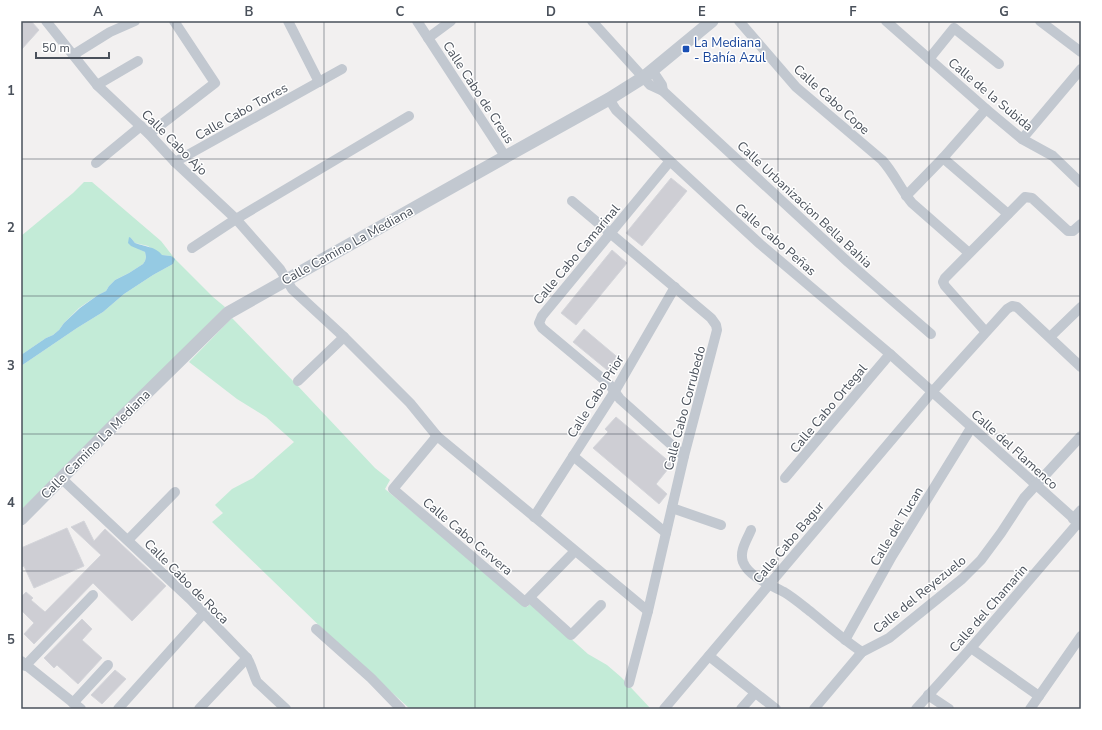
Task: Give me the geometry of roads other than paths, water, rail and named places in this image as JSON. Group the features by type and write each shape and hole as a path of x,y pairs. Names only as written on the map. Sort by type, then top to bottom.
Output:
{"street":[{"name":"Calle Cabo Ajo","path":"46,21 97,85 141,126 175,162 236,219 280,269 286,280"},
{"path":"73,55 110,32 135,21"},
{"path":"149,134 215,82 174,21"},
{"path":"288,21 319,82"},
{"name":"Calle Cabo de Creus","path":"417,21 505,156"},
{"path":"428,38 451,21"},
{"name":"Calle Urbanizacion Bella Bahia","path":"592,21 647,74 650,85 663,91 848,262 931,334"},
{"name":"Calle Camino La Mediana","path":"21,519 228,313 505,156 609,99 647,74 712,21"},
{"name":"Calle Cabo Cope","path":"739,21 796,87 882,160 890,169 906,196 912,203 969,253"},
{"name":"Calle de la Subida","path":"886,21 1022,139 1053,156 1081,183"},
{"path":"1040,21 1081,52"},
{"path":"929,59 954,28 999,64"},
{"path":"97,85 138,61"},
{"name":"Calle Cabo Torres","path":"175,162 342,69"},
{"path":"1022,139 1081,69"},
{"name":"Calle Cabo Peñas","path":"609,99 616,110 760,244 890,354 932,392"},
{"path":"906,196 943,158 986,109"},
{"path":"192,248 236,219 409,116"},
{"path":"96,163 141,126"},
{"path":"943,158 1008,214"},
{"name":"Calle Cabo Camarinal","path":"670,161 542,316 540,323 542,328 609,384 620,399 684,456"},
{"path":"985,331 948,290 943,282 945,278 1023,198 1030,197 1068,231 1074,231 1081,224"},
{"name":"Calle Cabo Corrubedo","path":"572,200 711,318 714,321 717,330 684,456 648,611 629,683"},
{"path":"286,280 292,289 344,337 410,403 437,436 648,611"},
{"name":"Calle Cabo Prior","path":"534,517 615,392 675,287"},
{"name":"Calle Cabo Bagur","path":"664,709 932,392 985,331 1007,309 1012,306 1017,307 1050,337"},
{"path":"1081,307 1050,337 1081,367"},
{"path":"298,381 344,337"},
{"name":"Calle Cabo Ortegal","path":"785,478 890,354"},
{"name":"Calle del Flamenco","path":"932,392 1077,522"},
{"name":"Calle del Tucan","path":"845,640 892,556 971,428"},
{"name":"Calle Cabo Cervera","path":"437,436 393,489 571,635 601,605"},
{"name":"Calle del Reyezuelo","path":"814,709 862,652 889,638 962,578 981,560 1002,533 1024,498 1081,436"},
{"path":"573,456 666,532"},
{"name":"Calle Cabo de Roca","path":"61,478 204,613 248,658 257,682 286,709"},
{"path":"128,540 175,492"},
{"path":"672,508 722,525"},
{"name":"Calle del Chamarin","path":"916,709 971,648 1077,522 1081,510"},
{"path":"751,530 742,551 743,562 749,571 760,580 786,593 862,652"},
{"path":"528,600 575,551"},
{"path":"81,709 23,664 93,595"},
{"path":"118,709 204,613"},
{"path":"316,629 372,678 401,709"},
{"path":"1030,709 1081,636"},
{"path":"971,648 1039,696"},
{"path":"709,656 776,709"},
{"path":"199,709 248,658"},
{"path":"73,703 108,664"},
{"path":"741,709 755,693"},
{"path":"928,695 949,709"}],"water":[{"path":"129,237 135,243 153,248 162,255 171,256 175,259 173,264 124,294 103,312 21,366 21,355 53,335 80,308 106,291 115,280 143,264 146,257 145,252 131,246 128,243"}],"place":[{"name":"La Mediana - Bahía Azul","path":"686,49"}]}
